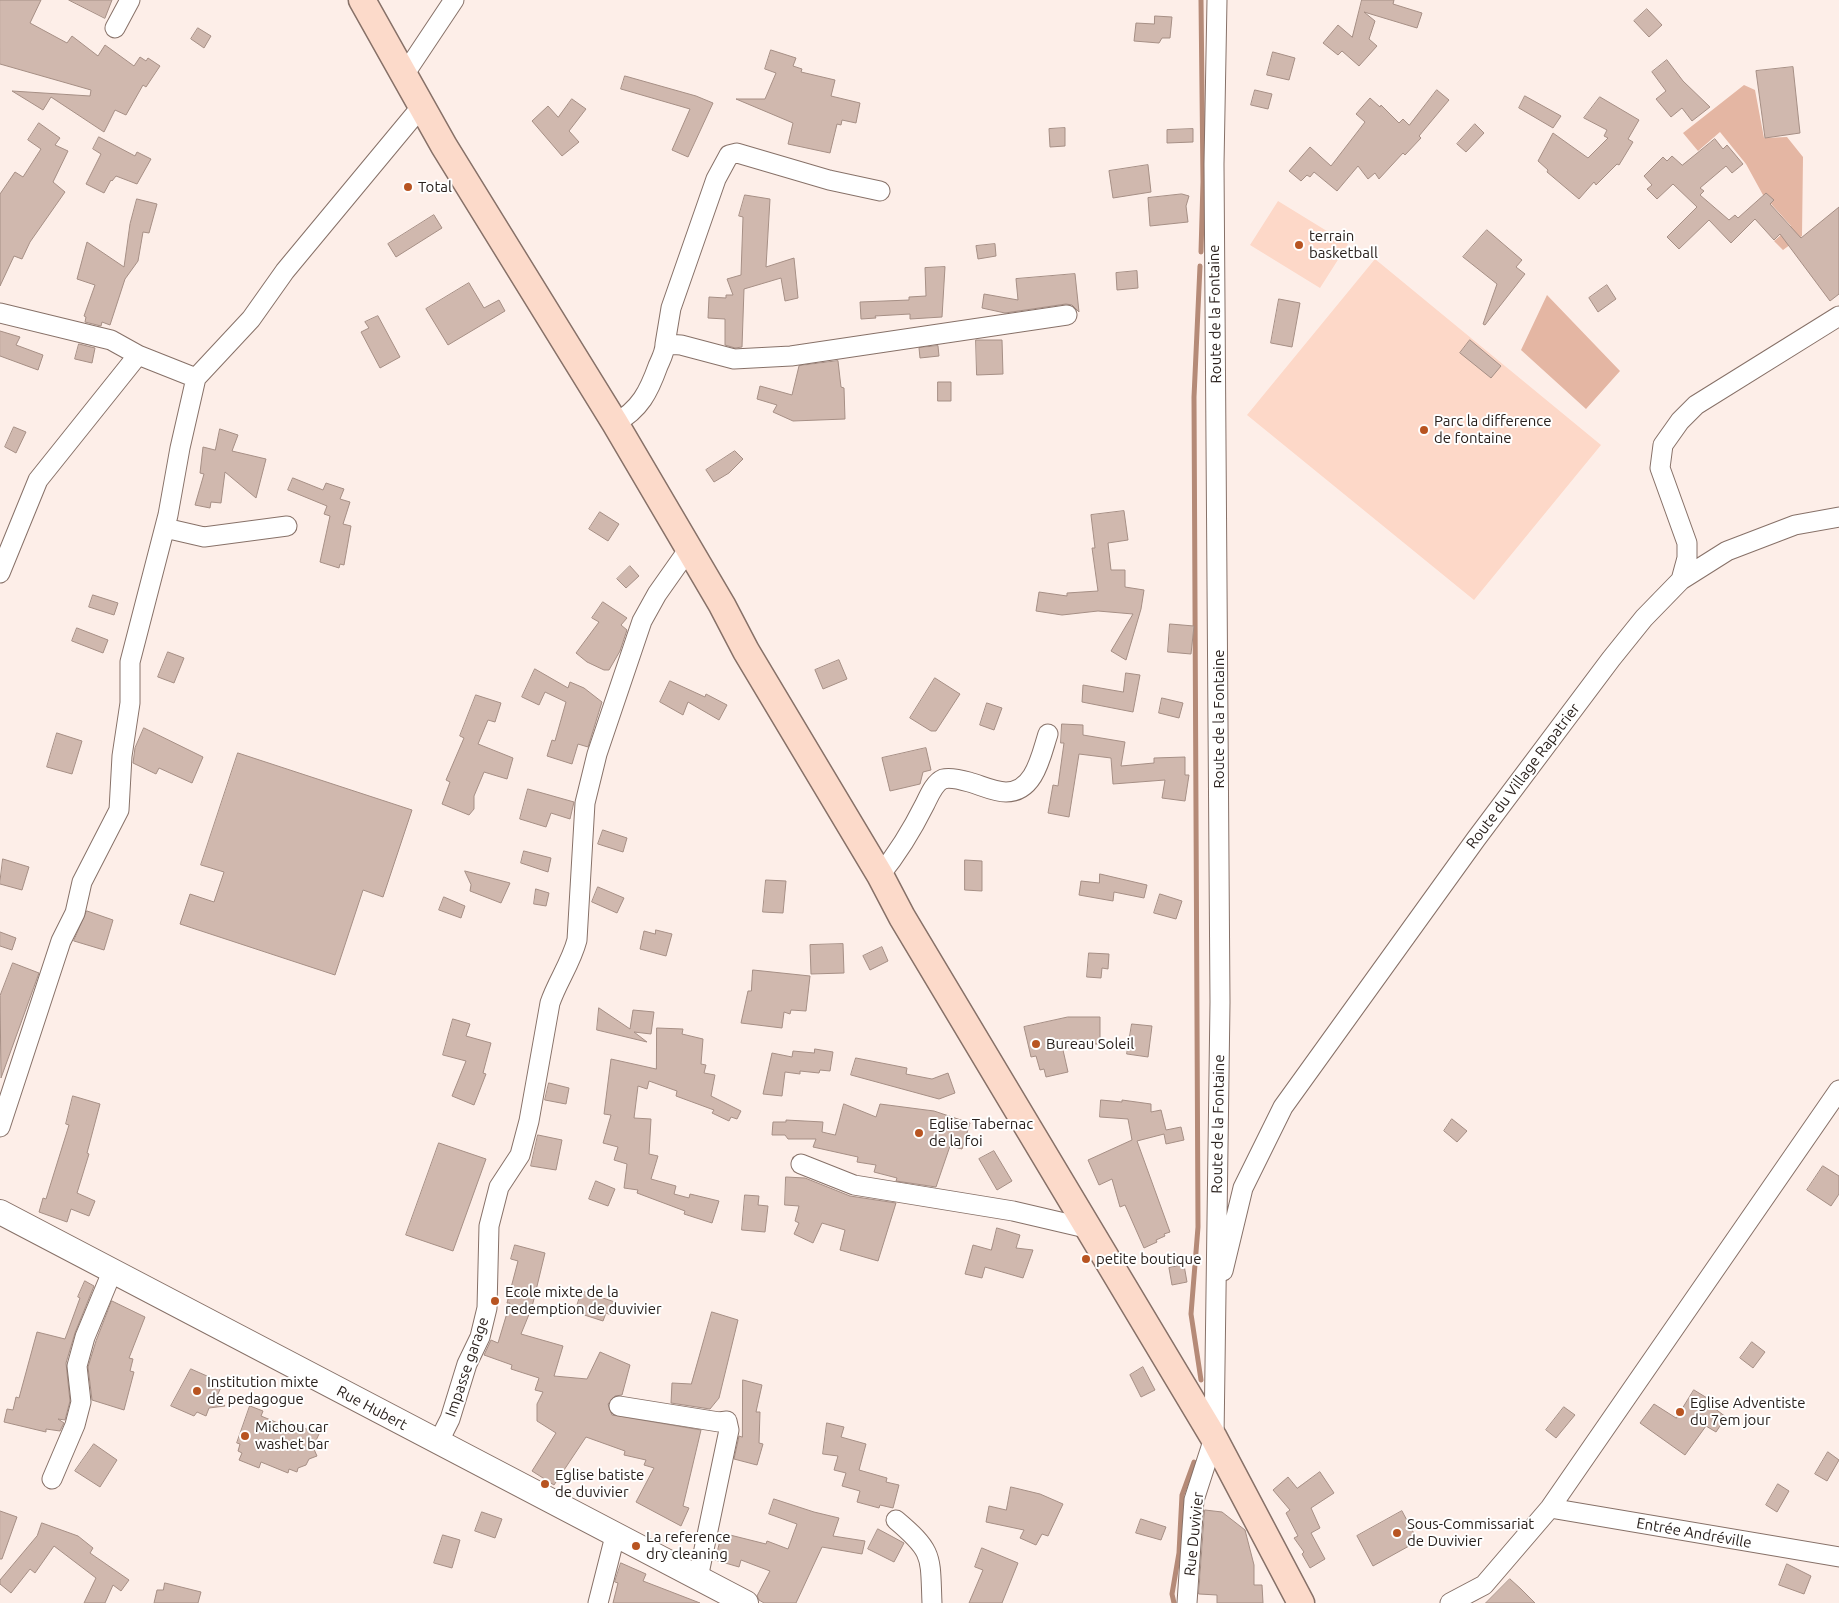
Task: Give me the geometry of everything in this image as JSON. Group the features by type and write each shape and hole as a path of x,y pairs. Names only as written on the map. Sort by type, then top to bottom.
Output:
{"main road":[{"path":"362,0 421,106 615,423 880,876 902,917 1214,1438 1301,1603"}],"street":[{"path":"115,28 130,0"},
{"path":"404,75 454,0"},
{"name":"Route de la Fontaine","path":"1214,1438 1220,1002 1214,183 1217,0"},
{"path":"0,1127 61,941 75,913 82,882 119,810 122,756 130,703 130,662 165,528 196,378 251,319 285,271 421,106"},
{"path":"615,423 634,411 650,386 665,346 674,299 716,179 729,155 737,153 829,180 880,191"},
{"path":"0,313 110,340 138,355 196,378"},
{"path":"665,346 681,345 734,359 791,356 1067,315"},
{"path":"1682,580 1687,558 1687,543 1660,468 1663,445 1680,421 1696,405 1839,316"},
{"path":"0,573 38,480 138,355"},
{"name":"Route du Village Rapatrier","path":"1215,1299 1243,1188 1283,1107 1476,839 1644,618 1682,580 1727,551 1794,525 1839,518"},
{"path":"165,528 204,538 287,526"},
{"name":"Impasse garage","path":"438,1443 459,1396 467,1364 480,1337 487,1308 489,1226 499,1187 520,1155 529,1121 550,1004 556,985 574,952 577,940 585,803 597,754 642,621 657,594 688,550"},
{"path":"880,876 905,844 935,786 940,781 944,779 959,780 1006,792 1019,788 1030,780 1037,769 1048,734"},
{"path":"1450,1603 1474,1598 1550,1508 1839,1090"},
{"path":"801,1164 854,1185 1013,1211 1090,1229"},
{"name":"Rue Hubert","path":"0,1212 746,1603"},
{"path":"52,1479 75,1425 81,1402 77,1366 85,1337 112,1272"},
{"path":"618,1406 719,1422 727,1421 728,1430 698,1578"},
{"name":"Rue Duvivier","path":"1187,1603 1194,1500 1214,1438"},
{"name":"Entrée Andréville","path":"1550,1508 1839,1557"},
{"path":"896,1520 919,1539 926,1549 930,1561 932,1603"},
{"path":"598,1603 615,1536"}],"shaded area":[{"path":"1744,85 1755,90 1764,138 1787,137 1803,157 1802,236 1783,250 1774,241 1791,226 1763,195 1746,164 1720,132 1698,151 1683,133"},
{"name":"terrain basketball","path":"1278,201 1348,244 1320,288 1250,245"},
{"name":"Parc la difference de fontaine","path":"1375,259 1601,445 1474,600 1247,415"},
{"path":"1547,295 1620,371 1586,409 1521,350"}],"building":[{"path":"0,0 41,0 30,23 67,43 72,36 98,56 105,45 134,66 140,57 146,61 148,58 160,66 146,87 143,85 126,115 115,110 104,132 51,97 43,110 12,91 90,96 91,90 0,64"},
{"path":"69,0 112,0 105,18"},
{"path":"1362,0 1394,0 1393,4 1422,13 1417,28 1364,12 1375,21 1369,39 1377,46 1359,66 1342,51 1338,55 1323,43 1338,25 1352,37"},
{"path":"1647,9 1662,25 1649,37 1634,21"},
{"path":"1155,16 1172,17 1170,38 1162,38 1159,43 1134,41 1136,23 1154,24"},
{"path":"198,28 211,36 204,48 191,39"},
{"path":"771,50 796,58 793,66 802,69 801,72 835,80 831,96 860,103 856,123 842,120 841,125 837,124 830,153 788,144 793,123 736,99 765,99 776,73 765,69"},
{"path":"1273,52 1295,58 1289,80 1267,75"},
{"path":"1667,60 1683,81 1710,107 1692,121 1682,108 1671,117 1656,99 1666,91 1652,72"},
{"path":"1793,67 1800,133 1765,138 1756,71"},
{"path":"625,76 696,96 713,103 688,157 672,150 690,109 621,89"},
{"path":"1255,90 1272,94 1268,109 1251,105"},
{"path":"1437,90 1449,100 1419,136 1421,138 1405,155 1403,153 1379,179 1375,173 1368,179 1358,166 1337,191 1314,172 1310,177 1307,175 1301,181 1289,171 1310,147 1331,166 1365,122 1356,114 1370,98 1380,107 1381,105 1399,123 1403,119 1409,125"},
{"path":"1525,96 1561,116 1553,128 1519,108"},
{"path":"1600,97 1639,120 1628,139 1633,142 1619,165 1617,164 1596,185 1594,182 1579,199 1547,172 1548,170 1538,161 1553,133 1588,158 1608,138 1604,136 1607,130 1584,118"},
{"path":"572,99 586,109 569,131 579,142 562,156 532,121 548,106 558,117"},
{"path":"39,123 60,138 55,145 68,151 53,182 65,192 30,242 22,259 14,256 0,286 0,194 15,172 23,177 41,149 28,140"},
{"path":"1475,124 1484,133 1466,152 1457,144"},
{"path":"1065,128 1065,146 1050,147 1049,129"},
{"path":"1193,129 1193,142 1167,143 1167,130"},
{"path":"99,137 135,156 137,152 151,159 137,184 116,176 111,180 104,193 86,184 101,154 93,149"},
{"path":"1715,139 1723,149 1727,145 1743,164 1732,173 1726,166 1700,188 1704,191 1700,195 1729,220 1735,215 1738,218 1766,193 1774,200 1770,204 1801,238 1839,207 1839,294 1830,301 1780,234 1774,240 1755,219 1731,243 1709,220 1679,249 1667,237 1697,207 1673,184 1657,199 1647,189 1652,185 1644,176 1663,157 1667,161 1672,156 1682,165"},
{"path":"1148,165 1151,192 1113,198 1109,171"},
{"path":"1182,194 1189,196 1186,206 1188,222 1150,226 1148,198"},
{"path":"745,195 770,199 766,267 794,258 798,298 785,301 781,278 744,289 742,347 735,348 725,345 725,319 708,318 709,297 726,298 726,295 733,295 727,279 741,275 743,217 739,216"},
{"path":"137,199 157,204 149,233 143,232 138,261 125,279 110,325 102,322 101,326 85,322 86,317 84,316 95,285 77,279 87,242 124,267 130,224"},
{"path":"434,215 442,228 396,257 388,244"},
{"path":"1487,230 1522,260 1516,267 1525,274 1485,325 1483,324 1497,284 1463,257"},
{"path":"995,244 996,256 978,259 976,246"},
{"path":"945,267 942,317 910,319 910,314 875,316 876,318 861,319 860,302 909,300 909,297 926,296 925,268"},
{"path":"1137,271 1138,288 1117,290 1116,273"},
{"path":"1075,274 1079,312 1072,305 1066,304 1005,313 982,308 984,294 1018,300 1016,279"},
{"path":"469,283 484,308 499,300 505,311 448,345 426,309"},
{"path":"1607,285 1616,299 1598,312 1589,298"},
{"path":"1279,299 1300,303 1292,347 1271,343"},
{"path":"378,316 400,357 380,368 361,332 369,328 365,322"},
{"path":"0,331 20,337 16,345 43,355 38,370 0,356"},
{"path":"976,340 1002,340 1003,374 977,375"},
{"path":"1470,340 1501,366 1491,378 1460,353"},
{"path":"79,344 95,348 92,363 75,359"},
{"path":"938,346 939,356 920,358 919,348"},
{"path":"838,361 841,387 844,388 845,419 793,421 773,412 777,405 757,399 760,386 792,395 799,366"},
{"path":"938,382 951,382 951,401 938,401"},
{"path":"14,427 26,432 16,453 5,447"},
{"path":"220,429 238,435 232,451 266,459 256,498 225,472 221,503 211,502 210,508 195,505 204,474 200,473 203,447 215,450"},
{"path":"735,451 743,459 729,473 714,482 706,470"},
{"path":"293,478 323,490 326,483 344,489 340,499 350,502 343,524 351,526 344,565 340,564 339,568 320,562 330,516 324,514 327,506 288,490"},
{"path":"1124,511 1128,540 1108,543 1111,570 1125,570 1125,587 1144,590 1141,609 1126,660 1111,651 1133,614 1098,611 1062,615 1036,611 1039,592 1067,596 1067,593 1098,591 1092,548 1095,548 1091,515"},
{"path":"600,512 619,524 608,541 589,529"},
{"path":"630,566 639,576 626,588 617,579"},
{"path":"93,595 118,603 114,615 89,607"},
{"path":"603,602 627,618 621,625 627,630 620,651 609,670 604,670 587,662 576,653 599,622 592,618"},
{"path":"1170,624 1194,626 1191,654 1168,652"},
{"path":"77,628 108,640 103,653 72,641"},
{"path":"168,652 184,658 174,683 158,677"},
{"path":"839,660 847,679 823,689 815,670"},
{"path":"535,669 568,688 570,682 584,688 602,702 588,747 578,744 572,764 547,756 552,740 555,741 566,702 545,692 539,705 522,697"},
{"path":"1126,673 1140,675 1133,712 1082,702 1083,685 1123,692"},
{"path":"935,678 960,694 936,731 931,731 910,718"},
{"path":"670,681 705,697 706,694 727,705 719,720 688,702 683,715 660,702"},
{"path":"476,695 501,703 495,722 488,720 478,744 513,758 507,779 484,772 474,796 474,809 469,815 442,804 450,782 446,780 464,738 460,736"},
{"path":"1162,698 1183,703 1179,718 1159,713"},
{"path":"987,703 1002,708 994,730 980,725"},
{"path":"1062,724 1083,725 1083,735 1125,742 1121,766 1154,763 1154,758 1185,757 1185,775 1189,775 1185,801 1162,798 1165,780 1113,784 1111,758 1079,754 1069,817 1048,813 1053,785 1058,786 1064,743 1061,743"},
{"path":"144,728 203,757 192,783 159,768 156,774 133,763 135,748"},
{"path":"57,733 82,741 72,774 47,767"},
{"path":"926,748 931,770 923,772 920,784 890,791 882,758"},
{"path":"238,753 412,810 383,897 363,890 335,975 180,924 190,894 214,902 224,872 201,865"},
{"path":"528,789 574,802 570,819 551,813 546,827 520,819"},
{"path":"603,830 627,838 623,852 598,844"},
{"path":"524,851 551,858 548,872 521,863"},
{"path":"3,859 29,867 22,890 0,884"},
{"path":"965,860 982,861 982,891 965,890"},
{"path":"465,871 510,883 501,903 470,891 471,885"},
{"path":"1100,874 1147,885 1144,898 1114,892 1113,901 1079,895 1081,881 1099,883"},
{"path":"766,880 786,881 783,913 763,912"},
{"path":"598,887 624,898 617,913 592,902"},
{"path":"536,889 549,893 546,906 534,904"},
{"path":"1160,894 1182,901 1176,919 1154,913"},
{"path":"444,897 465,906 461,918 439,910"},
{"path":"87,911 113,920 104,950 74,941"},
{"path":"656,930 672,934 666,956 640,949 644,931 655,934"},
{"path":"0,932 16,938 12,950 0,946"},
{"path":"843,944 844,973 811,974 810,945"},
{"path":"882,947 888,961 870,970 863,956"},
{"path":"1089,953 1109,954 1108,969 1102,968 1101,978 1087,977"},
{"path":"13,963 39,973 1,1078 0,996"},
{"path":"753,970 810,976 806,1011 791,1010 790,1014 784,1012 782,1028 741,1023 748,991 751,991"},
{"path":"599,1008 630,1029 633,1010 654,1012 651,1034 634,1032 647,1042 597,1030"},
{"path":"1068,1017 1100,1017 1100,1044 1067,1044 1068,1049 1063,1050 1068,1072 1046,1077 1044,1069 1040,1070 1036,1056 1031,1057 1024,1027"},
{"path":"453,1019 470,1024 466,1036 491,1043 483,1073 486,1074 474,1105 452,1096 466,1061 443,1055"},
{"path":"1132,1024 1152,1026 1148,1057 1127,1054"},
{"path":"657,1028 683,1029 682,1034 703,1039 701,1064 706,1065 704,1073 715,1075 711,1096 741,1111 737,1119 731,1117 729,1121 712,1113 714,1110 676,1096 677,1091 649,1081 647,1089 638,1086 634,1118 651,1119 649,1154 658,1156 651,1179 676,1186 674,1194 689,1198 690,1194 719,1201 712,1223 684,1214 685,1211 637,1193 638,1190 624,1188 627,1164 614,1160 618,1147 603,1143 611,1115 604,1114 611,1059 656,1069"},
{"path":"815,1049 833,1052 830,1071 820,1070 819,1073 800,1071 800,1074 785,1072 782,1096 763,1094 772,1053 792,1057 793,1051 814,1053"},
{"path":"856,1058 907,1068 906,1074 932,1079 948,1073 955,1093 939,1099 851,1075"},
{"path":"549,1083 569,1088 566,1104 545,1100"},
{"path":"73,1096 100,1104 87,1153 89,1154 77,1193 95,1201 89,1216 71,1209 67,1222 39,1212 43,1198 46,1199 69,1125 66,1124"},
{"path":"1101,1100 1122,1102 1122,1100 1151,1104 1151,1112 1161,1110 1166,1130 1181,1127 1184,1140 1166,1144 1164,1134 1137,1141 1170,1232 1156,1240 1157,1242 1144,1248 1125,1205 1120,1207 1112,1179 1099,1185 1088,1160 1132,1140 1128,1119 1100,1117"},
{"path":"844,1104 876,1117 880,1104 934,1111 970,1123 962,1149 950,1146 936,1187 896,1181 897,1178 874,1172 876,1165 857,1162 858,1157 813,1147 816,1139 788,1139 785,1135 772,1135 773,1122 786,1122 786,1120 823,1122 822,1132 835,1135"},
{"path":"1452,1119 1467,1131 1457,1142 1444,1131"},
{"path":"538,1135 562,1140 556,1170 531,1166"},
{"path":"439,1143 486,1159 453,1251 406,1235"},
{"path":"994,1151 1012,1181 997,1190 979,1159"},
{"path":"1823,1166 1839,1176 1839,1194 1831,1206 1807,1190"},
{"path":"786,1177 805,1178 850,1196 896,1203 878,1261 840,1250 845,1230 822,1223 813,1243 794,1234 799,1223 795,1221 799,1206 785,1205"},
{"path":"596,1181 615,1189 608,1206 589,1199"},
{"path":"745,1195 759,1196 758,1205 768,1206 765,1232 742,1230"},
{"path":"997,1228 1020,1235 1016,1248 1033,1250 1023,1278 985,1267 982,1278 965,1274 973,1245 991,1250"},
{"path":"515,1245 545,1253 532,1307 521,1334 563,1346 554,1376 587,1379 600,1352 630,1365 622,1395 615,1396 608,1404 612,1415 701,1430 683,1506 689,1508 681,1526 636,1502 654,1468 644,1465 646,1460 624,1455 625,1451 586,1437 554,1485 532,1471 556,1433 537,1421 537,1404 543,1392 535,1390 539,1378 511,1369 512,1365 484,1355 491,1340 498,1343 510,1303 507,1303 518,1261 511,1259"},
{"path":"1184,1265 1187,1282 1172,1285 1169,1268"},
{"path":"85,1281 94,1286 75,1333 66,1363 70,1401 65,1420 58,1419 64,1423 60,1431 46,1429 46,1432 4,1422 7,1409 13,1410 16,1397 19,1398 37,1332 65,1339"},
{"path":"582,1291 615,1302 611,1315 606,1313 603,1321 575,1312"},
{"path":"112,1301 145,1317 129,1358 133,1359 130,1371 134,1372 124,1410 92,1400 88,1367"},
{"path":"712,1312 738,1320 719,1398 710,1409 671,1403 672,1383 691,1384"},
{"path":"1752,1342 1765,1352 1753,1368 1740,1358"},
{"path":"1143,1367 1155,1390 1141,1397 1130,1375"},
{"path":"191,1369 223,1383 217,1396 225,1406 209,1408 206,1416 197,1412 194,1416 171,1406"},
{"path":"743,1380 762,1385 756,1412 760,1412 759,1443 763,1444 757,1465 734,1459 739,1436 742,1437"},
{"path":"1694,1390 1712,1401 1710,1405 1726,1417 1716,1432 1706,1426 1685,1455 1640,1423 1654,1404 1676,1418"},
{"path":"250,1406 263,1411 261,1416 290,1428 303,1433 304,1428 319,1434 313,1447 317,1456 309,1459 306,1465 298,1468 297,1472 289,1469 288,1473 261,1462 259,1468 239,1460 242,1453 238,1451 240,1444 237,1443"},
{"path":"1564,1407 1575,1415 1556,1438 1546,1430"},
{"path":"827,1423 844,1427 841,1437 866,1444 859,1470 887,1478 886,1482 899,1485 893,1508 880,1505 879,1508 857,1502 860,1491 842,1486 846,1473 834,1470 838,1456 823,1454"},
{"path":"94,1444 117,1460 100,1487 75,1471"},
{"path":"1828,1452 1839,1460 1827,1481 1815,1474"},
{"path":"1320,1472 1334,1493 1311,1508 1320,1528 1311,1533 1325,1559 1310,1568 1302,1554 1304,1552 1294,1538 1298,1536 1286,1513 1290,1510 1273,1490 1288,1477 1297,1488"},
{"path":"1778,1484 1789,1491 1777,1512 1766,1505"},
{"path":"1011,1487 1040,1494 1063,1504 1048,1536 1042,1534 1036,1545 1020,1538 1024,1530 986,1522 989,1506 1006,1510"},
{"path":"774,1499 839,1518 833,1536 865,1541 862,1554 822,1547 796,1603 764,1603 759,1600 757,1596 770,1571 741,1560 739,1567 715,1560 722,1533 766,1544 767,1541 788,1549 797,1524 769,1514"},
{"path":"1205,1510 1222,1512 1245,1530 1254,1565 1254,1585 1262,1585 1263,1603 1217,1603 1217,1595 1199,1594"},
{"path":"0,1511 17,1517 2,1559 0,1559"},
{"path":"1402,1511 1418,1541 1373,1566 1357,1536"},
{"path":"482,1512 502,1519 495,1538 475,1531"},
{"path":"1141,1519 1166,1527 1161,1540 1136,1533"},
{"path":"42,1523 78,1536 93,1548 90,1553 129,1580 121,1591 113,1585 105,1603 84,1603 96,1578 54,1546 35,1573 30,1569 11,1593 0,1584 0,1580 37,1536"},
{"path":"878,1529 904,1543 894,1562 868,1549"},
{"path":"443,1535 460,1540 452,1568 434,1563"},
{"path":"982,1548 1018,1563 1002,1603 969,1603 983,1570 975,1567"},
{"path":"621,1563 646,1574 643,1581 700,1603 613,1603 618,1583 615,1582"},
{"path":"1787,1564 1811,1576 1804,1594 1779,1585"},
{"path":"1510,1579 1521,1589 1535,1603 1486,1603"},
{"path":"165,1583 201,1592 198,1603 154,1603 157,1590 163,1590"}],"waterway":[{"path":"1201,0 1203,182 1201,252"},
{"path":"1200,266 1194,397 1198,1227 1191,1314 1201,1380"},
{"path":"1174,1603 1172,1594 1179,1553 1182,1495 1194,1462"}],"place":[{"name":"Total","path":"408,187"},
{"name":"terrain basketball","path":"1299,245"},
{"name":"Parc la difference de fontaine","path":"1424,430"},
{"name":"Bureau Soleil","path":"1036,1044"},
{"name":"Eglise Tabernac de la foi","path":"919,1133"},
{"name":"petite boutique","path":"1086,1259"},
{"name":"Ecole mixte de la redemption de duvivier","path":"495,1301"},
{"name":"Institution mixte de pedagogue","path":"197,1391"},
{"name":"Eglise Adventiste du 7em jour","path":"1680,1412"},
{"name":"Michou car washet bar","path":"245,1436"},
{"name":"Eglise batiste de duvivier","path":"545,1484"},
{"name":"Sous-Commissariat de Duvivier","path":"1397,1533"},
{"name":"La reference dry cleaning","path":"636,1546"}]}
